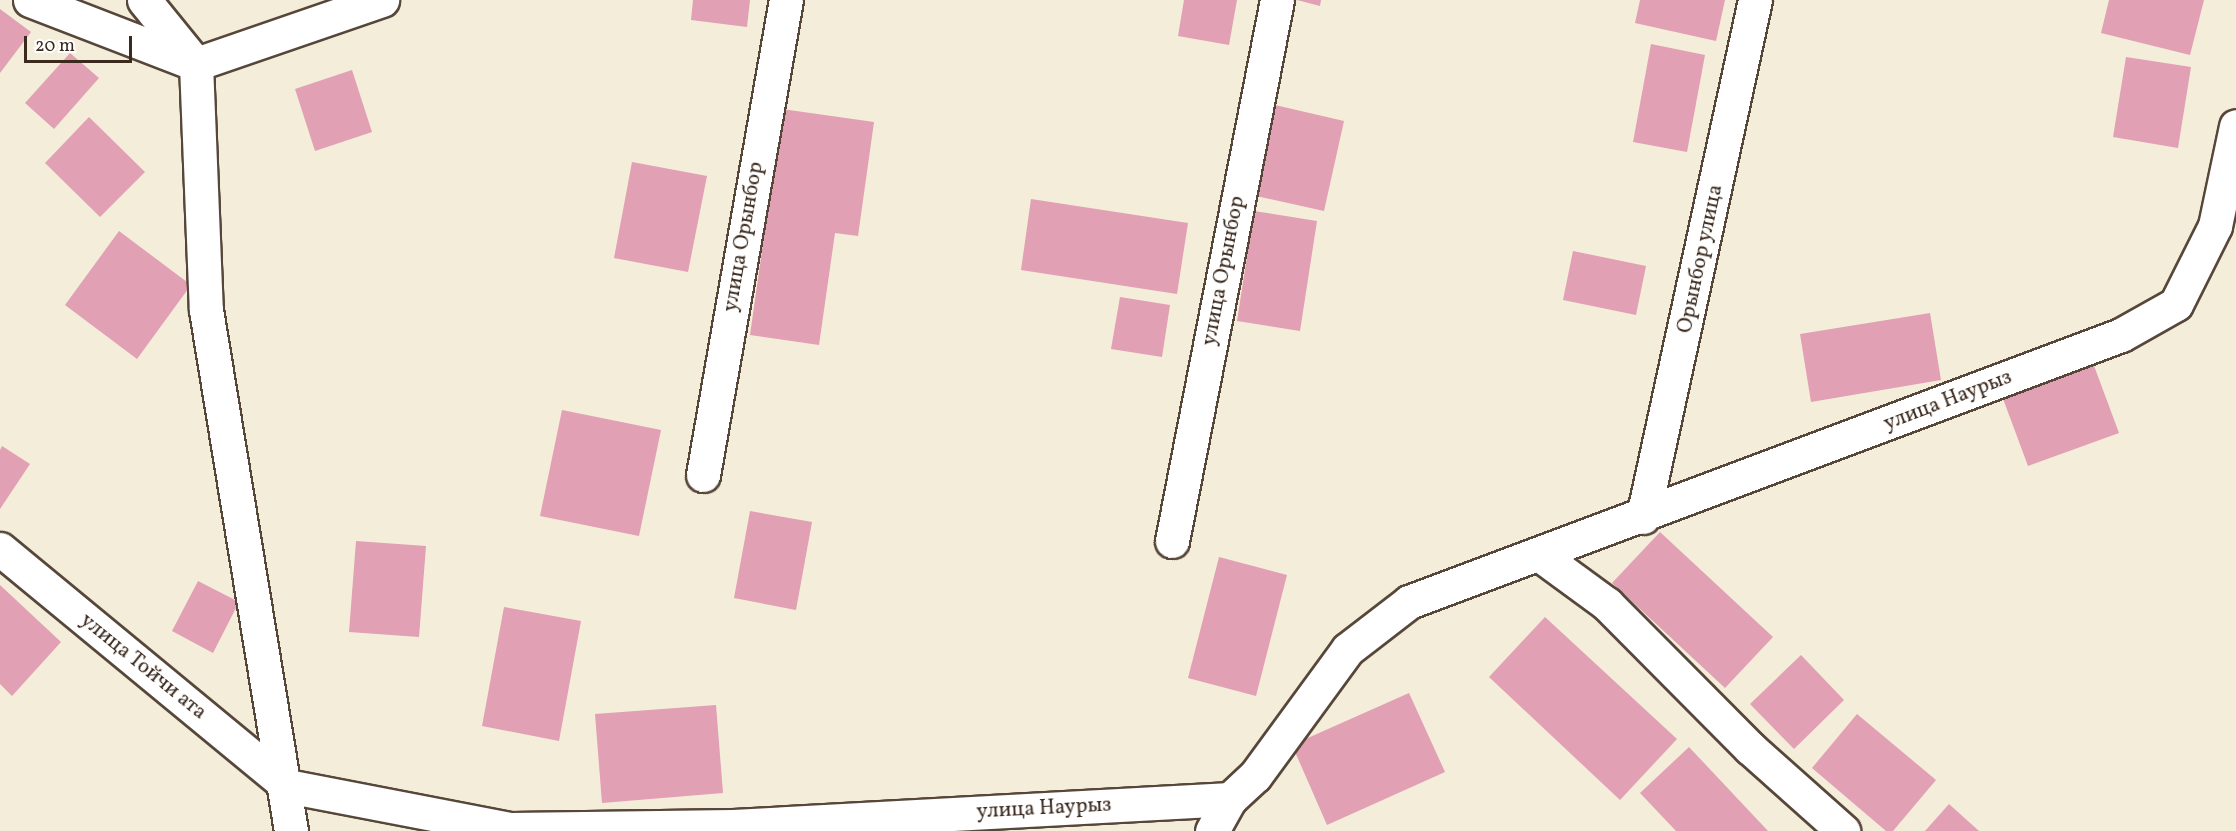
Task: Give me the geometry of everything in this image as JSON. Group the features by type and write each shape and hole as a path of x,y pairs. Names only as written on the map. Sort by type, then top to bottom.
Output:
{"street":[{"path":"30,0 196,64 382,0"},
{"path":"144,0 196,64 206,310 287,786 291,831"},
{"name":"улица Орынбор","path":"703,475 786,0"},
{"name":"улица Орынбор","path":"1172,542 1277,0"},
{"name":"Орынбор улица","path":"1643,517 1755,0"},
{"name":"улица Наурыз","path":"1212,831 1230,799 1255,776 1348,649 1409,602 1643,517 2121,335 2176,304 2215,226 2236,126"},
{"name":"улица Тойчи ата","path":"0,549 287,786"},
{"path":"1540,555 1607,604 1750,748 1843,831"},
{"name":"улица Наурыз","path":"287,786 511,829 733,825 1230,799"}],"building":[{"path":"693,0 750,0 747,27 691,20"},
{"path":"1184,0 1237,0 1229,45 1178,36"},
{"path":"1297,0 1321,0 1320,6"},
{"path":"1640,0 1725,0 1716,41 1635,23"},
{"path":"2109,0 2204,0 2190,55 2101,33"},
{"path":"0,9 31,32 0,73"},
{"path":"1651,44 1705,55 1687,152 1633,142"},
{"path":"70,53 99,78 54,129 25,103"},
{"path":"2126,57 2191,67 2178,148 2113,137"},
{"path":"352,70 372,132 315,151 295,89"},
{"path":"1275,105 1344,121 1324,211 1256,196"},
{"path":"782,109 874,122 858,236 835,233 819,345 750,335"},
{"path":"89,117 145,172 100,217 45,163"},
{"path":"632,162 707,176 688,272 614,258"},
{"path":"1031,199 1188,223 1177,294 1021,270"},
{"path":"1254,211 1317,221 1300,331 1237,321"},
{"path":"119,231 191,285 137,359 65,305"},
{"path":"1573,251 1646,266 1636,315 1563,300"},
{"path":"1120,297 1170,305 1162,357 1111,349"},
{"path":"1930,313 1941,380 1811,402 1800,334"},
{"path":"2093,363 2119,433 2028,466 2002,396"},
{"path":"562,410 661,430 639,536 540,516"},
{"path":"2,446 30,464 0,509 0,450"},
{"path":"750,511 812,522 796,610 734,598"},
{"path":"1660,532 1773,637 1725,688 1612,583"},
{"path":"356,541 426,546 419,637 349,632"},
{"path":"1219,557 1287,575 1256,696 1188,678"},
{"path":"198,581 239,602 213,653 172,631"},
{"path":"0,585 61,642 12,696 0,684"},
{"path":"504,607 581,621 559,741 482,726"},
{"path":"1545,617 1677,739 1620,800 1489,677"},
{"path":"1801,655 1844,700 1794,749 1750,704"},
{"path":"1409,693 1445,772 1327,825 1292,745"},
{"path":"716,705 723,793 602,803 595,714"},
{"path":"1857,714 1936,780 1893,831 1886,831 1812,768"},
{"path":"1689,747 1768,831 1676,831 1640,793"},
{"path":"1949,804 1979,831 1925,831"}]}
